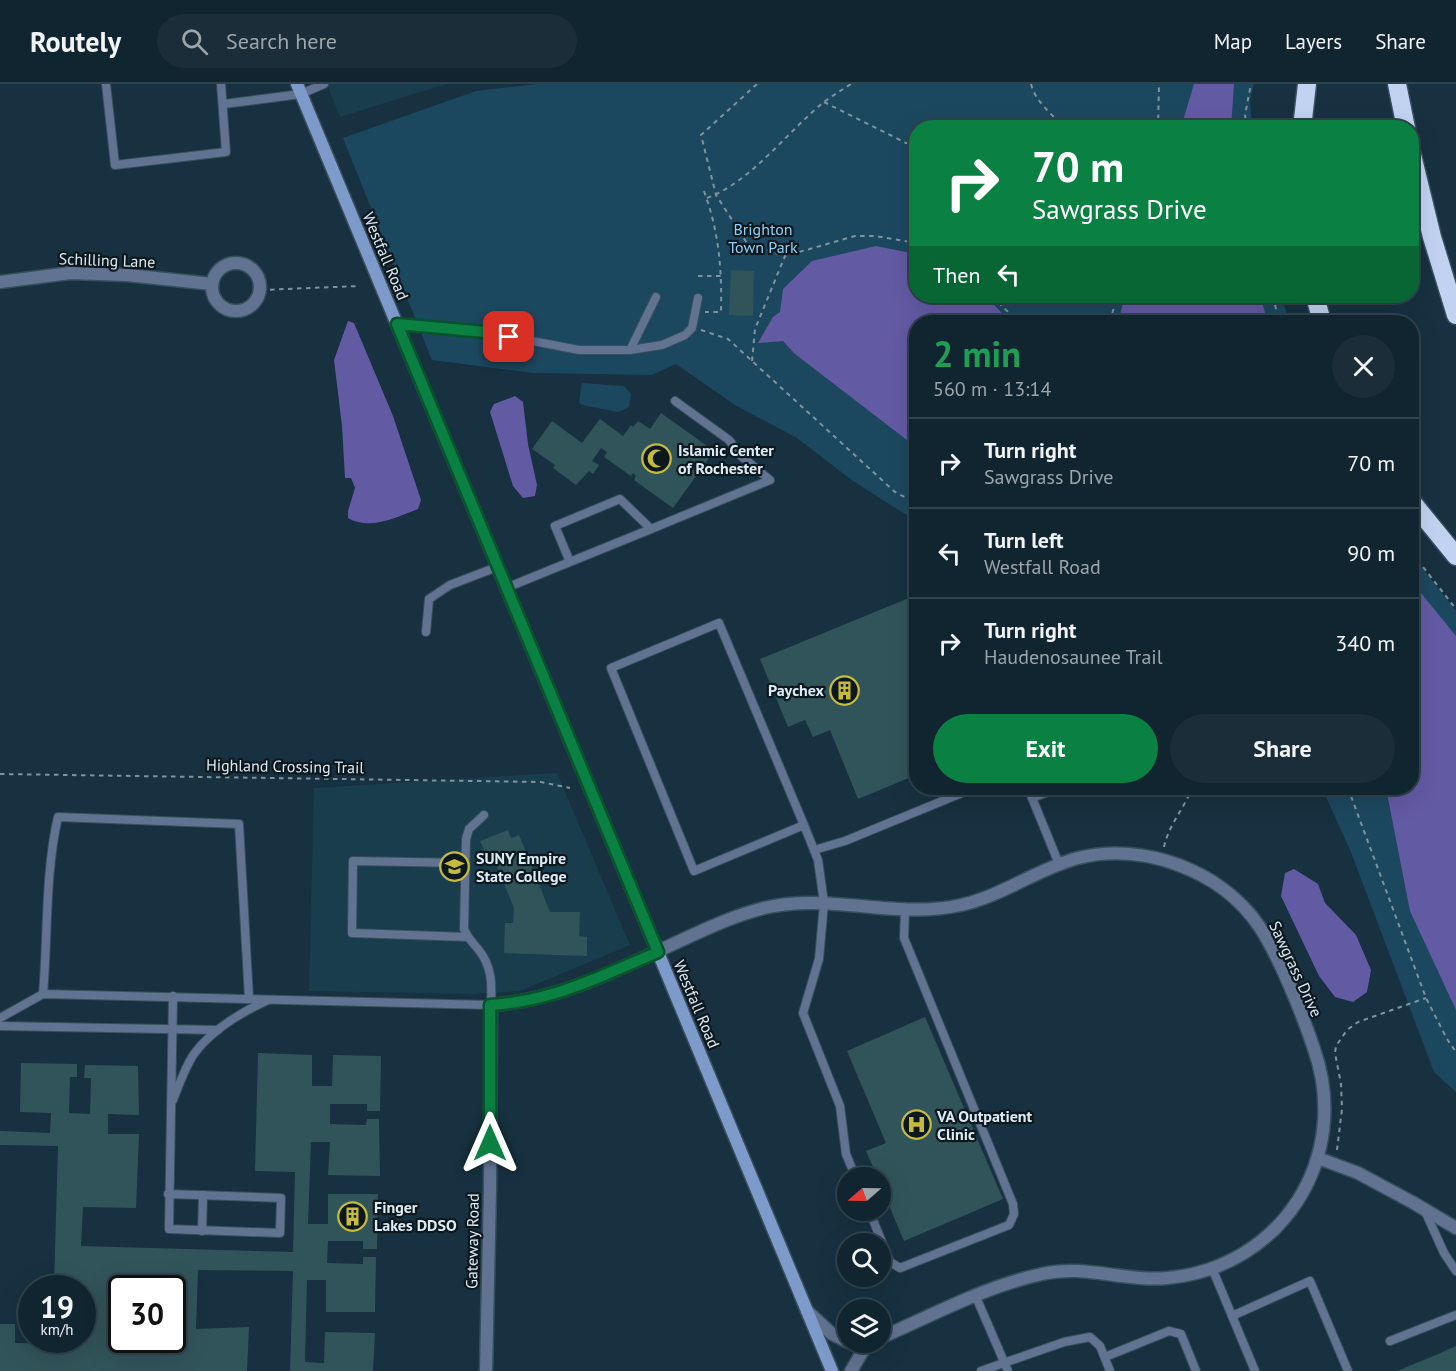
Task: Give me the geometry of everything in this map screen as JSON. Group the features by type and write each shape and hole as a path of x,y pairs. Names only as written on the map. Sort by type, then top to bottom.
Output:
{"highway":[{"path":"1303,120 1307,84"},
{"path":"1397,84 1404,120"},
{"path":"1419,183 1432,237 1456,315"},
{"path":"1419,511 1456,556"}],"street":[{"name":"Westfall Road","path":"299,89 832,1371"},
{"path":"239,263 249,266 256,272 261,290 258,300 252,307 233,312 217,303 212,284 221,268 239,263"},
{"name":"Schilling Lane","path":"0,282 70,273 127,275 212,284"},
{"name":"Sawgrass Drive","path":"490,1005 548,997 593,981 715,925 762,908 802,902 933,910 993,896 1059,864 1099,854 1140,855 1161,859 1203,876 1243,906 1274,953 1319,1064 1326,1095 1323,1139 1318,1158 1301,1197 1274,1231 1257,1245 1212,1268 1163,1279 1146,1279 1087,1270 1046,1272 1013,1281 891,1333"},
{"name":"Gateway Road","path":"486,1371 490,1189 490,1005"},
{"path":"1318,1158 1358,1173 1456,1228"},
{"path":"807,1311 837,1336"},
{"path":"851,1371 862,1353"}],"lane":[{"path":"106,84 115,165 226,152 221,84"},
{"path":"224,104 324,84"},
{"path":"630,350 656,297"},
{"path":"397,324 486,332 579,350 630,350 662,345 680,338 692,328 698,298"},
{"path":"506,588 770,480 741,456 729,440 675,401"},
{"path":"570,562 555,526 620,499 651,529"},
{"path":"426,632 429,599 450,585 497,567"},
{"path":"804,825 694,871 611,668 719,622 804,825 822,878 824,903 819,959 803,1013 840,1106 846,1154 851,1167"},
{"path":"814,850 845,841 957,795"},
{"path":"1031,795 1059,864"},
{"path":"1032,798 1040,795"},
{"path":"0,1018 43,994 490,1005 492,984 486,961 467,937 464,928 465,863 469,829 484,815"},
{"path":"43,994 48,940 50,849 58,817 238,824 249,998"},
{"path":"465,863 353,861 352,933 467,937"},
{"path":"873,1221 890,1262 900,1268 1009,1225 1014,1214 1013,1204 904,938 905,910"},
{"path":"168,1194 281,1198 279,1233 169,1229 168,1194 173,996"},
{"path":"170,1106 194,1054 218,1030 244,1011 270,999"},
{"path":"0,1026 218,1030"},
{"path":"202,1230 203,1195"},
{"path":"1425,1211 1444,1253 1456,1270"},
{"path":"1212,1268 1255,1371"},
{"path":"1232,1316 1310,1281 1348,1371"},
{"path":"976,1297 1006,1367"},
{"path":"1390,1341 1456,1315"},
{"path":"1105,1357 1169,1331 1181,1334 1196,1371"},
{"path":"981,1371 1006,1367 1078,1338 1090,1337 1100,1346 1110,1371"}],"path":[{"path":"757,84 701,135 716,195 747,243 784,256 855,236 875,236 909,242"},
{"path":"707,198 716,195 755,166 824,102 851,84"},
{"path":"1031,84 1038,100 1057,120"},
{"path":"1158,120 1159,84"},
{"path":"1246,120 1251,84"},
{"path":"824,102 909,143"},
{"path":"704,192 719,240 722,276 720,312 706,312"},
{"path":"752,362 754,329 784,256"},
{"path":"698,276 722,276"},
{"path":"261,290 359,286"},
{"path":"999,303 1011,315"},
{"path":"692,328 728,339 895,492 909,499"},
{"path":"1419,562 1456,609"},
{"name":"Highland Crossing Trail","path":"0,774 541,782 570,788"},
{"path":"1163,851 1168,830 1189,795"},
{"path":"1351,795 1426,998 1456,1052"},
{"path":"1337,1150 1342,1109 1336,1046 1347,1029 1358,1022 1426,998"}],"shaded area":[{"path":"327,84 446,84 340,117"},
{"path":"1194,84 1234,84 1231,120 1183,120"},
{"path":"876,246 909,253 909,303 992,303 1004,315 909,315 909,442 795,354 783,341 758,343 773,317 780,312 783,289 812,261"},
{"path":"1123,303 1262,303 1266,315 1120,315"},
{"path":"348,321 354,323 393,416 421,500 418,509 374,523 356,522 348,518 355,488 351,478 345,478 342,426 334,360"},
{"path":"515,396 523,402 528,444 537,485 535,496 523,498 513,486 490,412 494,404"},
{"path":"1419,591 1456,636 1456,1010 1410,911 1387,795 1419,795"},
{"name":"SUNY Empire State College","path":"557,773 630,945 520,991 472,994 309,991 314,788"},
{"path":"1294,869 1318,884 1325,903 1356,935 1371,970 1367,992 1353,1002 1335,997 1319,976 1281,896 1285,873"}],"green space":[{"name":"Brighton Town Park","path":"537,84 1254,84 1250,100 1251,120 909,120 909,303 1283,303 1288,315 909,315 909,517 853,481 797,438 735,405 676,364 651,375 533,373 432,360 343,138 476,91"},
{"path":"582,383 624,386 631,394 629,407 618,412 582,405 579,402"},
{"path":"1419,564 1456,611 1456,1092 1434,1072 1351,852 1325,795 1419,795"}],"building":[{"path":"731,270 754,271 753,316 729,315"},
{"name":"Islamic Center of Rochester","path":"661,413 714,451 673,508 634,480 636,476 633,473 631,476 604,457 607,452 601,448 592,461 599,465 593,474 589,471 576,485 553,468 555,465 532,449 552,421 582,443 600,419 623,436 631,425 633,427 638,421 650,429"},
{"name":"Paychex","path":"909,598 909,778 858,799 830,730 813,737 805,720 788,727 760,659"},
{"path":"508,830 511,838 519,835 550,912 580,912 579,936 587,937 587,956 504,953 505,923 513,923 514,908 496,864 491,866 480,841"},
{"path":"925,1017 1003,1199 904,1241 891,1210 891,1167 873,1167 866,1151 886,1143 847,1051"},
{"name":"Finger Lakes DDSO","path":"258,1053 312,1055 312,1086 332,1086 333,1055 381,1056 380,1111 367,1111 367,1104 330,1104 330,1124 366,1125 367,1119 379,1119 380,1176 328,1175 330,1142 311,1142 308,1224 328,1224 328,1194 378,1194 377,1249 363,1249 363,1241 328,1241 327,1263 363,1264 363,1257 376,1257 375,1312 326,1312 326,1280 307,1280 305,1362 324,1363 325,1332 375,1333 373,1371 290,1371 293,1271 198,1270 196,1329 249,1327 247,1371 0,1371 0,1324 15,1324 15,1343 18,1343 18,1353 96,1353 96,1275 54,1275 58,1146 0,1145 0,1131 50,1133 51,1113 20,1112 21,1063 77,1064 77,1077 70,1077 69,1113 90,1114 91,1078 84,1078 85,1065 138,1066 139,1115 108,1114 108,1134 139,1134 136,1208 83,1207 81,1246 293,1252 295,1172 255,1171"},
{"path":"1456,1346 1456,1371 1397,1371 1436,1355"}],"place":[{"name":"Islamic Center of Rochester","path":"657,459"},
{"name":"Paychex","path":"845,690"},
{"name":"SUNY Empire State College","path":"455,867"},
{"name":"VA Outpatient Clinic","path":"916,1125"},
{"name":"Finger Lakes DDSO","path":"353,1216"}],"route":[{"path":"490,1143 490,1005 548,997 593,981 658,952 397,324 486,332 509,337"}]}
